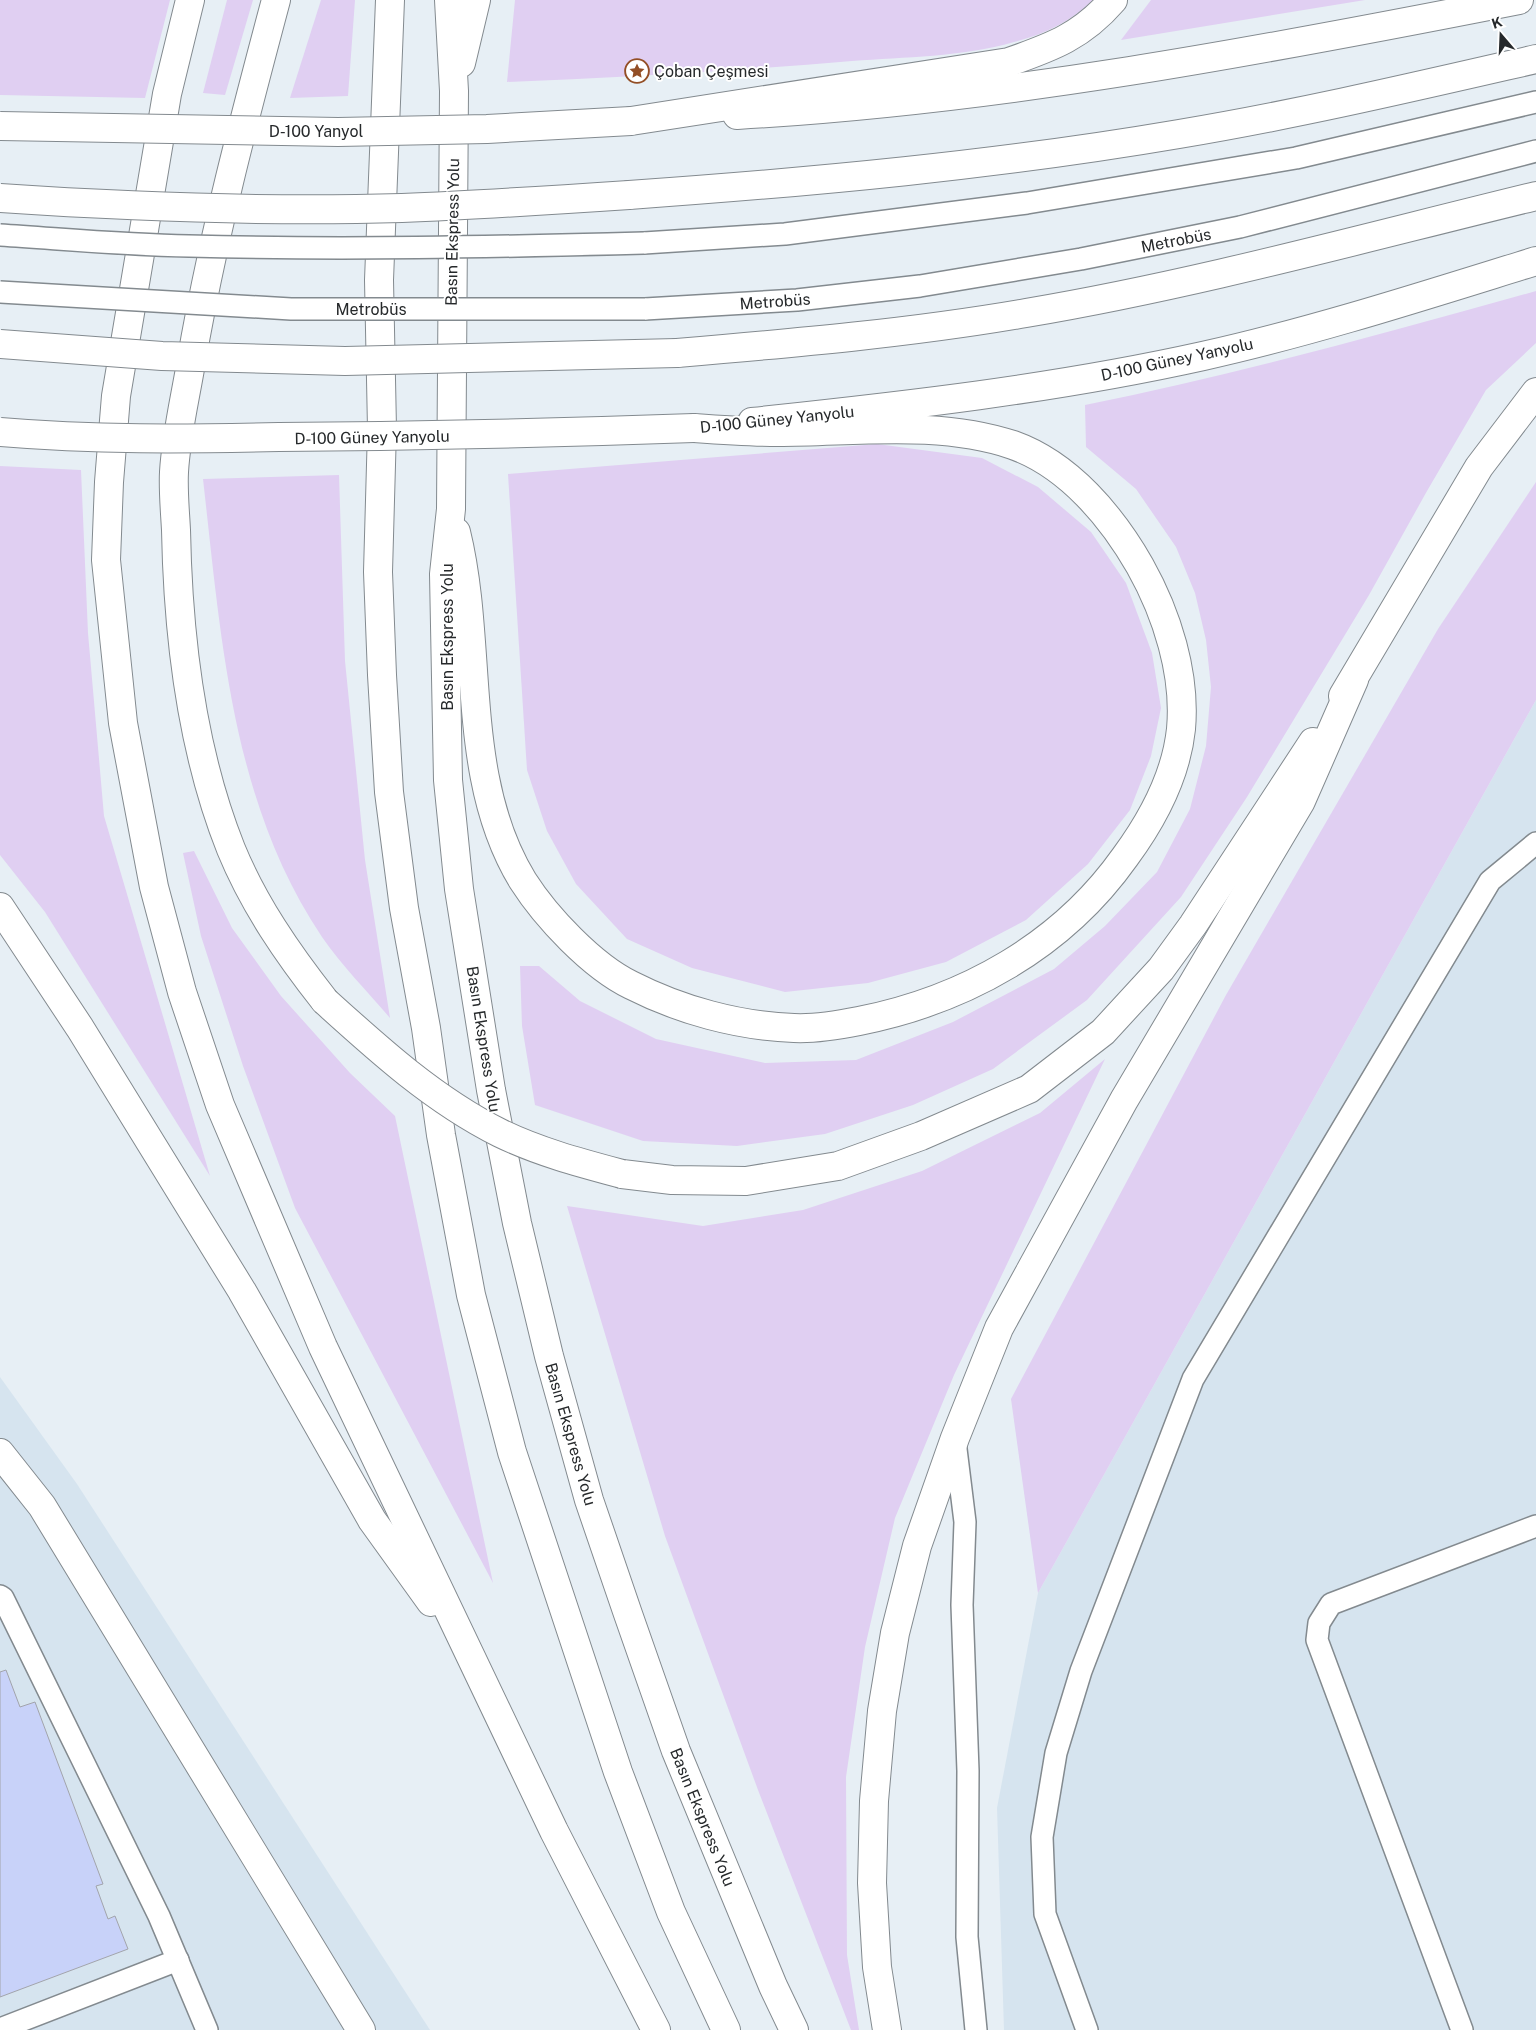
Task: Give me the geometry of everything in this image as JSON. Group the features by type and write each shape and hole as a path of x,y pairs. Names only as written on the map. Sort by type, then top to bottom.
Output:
{"main road":[{"path":"190,0 167,94 116,396 106,560 124,723 154,886 182,992 220,1105 323,1347 554,1832 656,2030"},
{"path":"276,0 223,202 196,335 174,471 176,590 191,702 210,787 232,850 257,903 286,951 324,1001 408,1074 500,1132 562,1158 622,1174 672,1180 746,1181 838,1166 921,1136 1029,1089 1103,1032 1161,969 1193,925 1354,680 1479,467 1536,392"},
{"path":"390,0 379,280 382,429 378,572 382,675 389,792 404,908 426,1028 441,1136 471,1295 512,1452 618,1772 671,1912 726,2030"},
{"name":"Basın Ekspress Yolu","path":"449,0 454,91 451,509 444,574 448,780 459,890 491,1090 517,1224 549,1356 586,1490 676,1751 773,1986 794,2030"},
{"path":"454,91 476,0"},
{"path":"631,121 1009,62 1056,45 1072,36 1087,27 1113,0"},
{"path":"631,121 892,103 1040,84 1186,63 1519,0"},
{"path":"0,198 193,208 402,208 629,195 882,175 1179,134 1337,104 1536,59"},
{"name":"D-100 Yanyol","path":"0,126 338,132 487,129 631,121"},
{"path":"0,344 162,356 345,361 677,353 855,337 1026,313 1257,266 1536,196"},
{"name":"D-100 Güney Yanyolu","path":"0,432 93,438 189,440 472,435 694,428 926,403 1100,377 1204,356 1536,261"},
{"path":"451,509 464,564 478,724 487,787 495,817 507,850 523,880 544,910 582,950 627,984 680,1006 733,1022 797,1029 894,1014 950,995 1016,962 1069,922 1108,882 1161,800 1174,764 1181,730 1182,694 1172,643 1152,588 1123,536 1090,499 1059,469 1014,446 945,430 775,432 694,428"},
{"path":"887,2030 877,1967 872,1883 874,1800 882,1711 894,1633 917,1546 955,1438 999,1328 1124,1100 1300,801 1354,680"},
{"path":"0,907 80,1028 242,1291 372,1520 466,1647"},
{"path":"0,1453 42,1506 361,2030"}],"lane":[{"path":"0,236 187,246 302,249 468,248 644,243 785,234 1027,203 1296,158 1536,102"},
{"name":"Metrobüs","path":"0,292 291,309 645,309 835,296 920,286 1082,259 1240,227 1536,152"},
{"path":"1087,2030 1046,1914 1042,1837 1056,1753 1081,1671 1193,1380 1490,882 1536,843"},
{"path":"955,1438 965,1522 962,1605 968,1771 967,1937 976,2030"},
{"path":"1462,2030 1317,1640 1319,1623 1331,1604 1536,1526"},
{"path":"0,1596 3,1598 159,1916 207,2030"},
{"path":"0,2028 178,1960"}],"shaded area":[{"path":"0,0 170,0 145,98 0,95"},
{"path":"227,0 253,0 225,95 203,93"},
{"path":"321,0 355,0 348,96 290,98"},
{"path":"515,0 1093,0 1075,15 1047,31 994,47 954,54 723,71 507,82"},
{"path":"1151,0 1365,0 1121,40"},
{"path":"1536,291 1536,343 1486,390 1369,595 1247,797 1181,897 1087,1000 993,1069 913,1105 825,1134 737,1146 643,1141 535,1105 522,1026 520,966 539,966 580,1001 656,1039 765,1063 856,1060 953,1022 1054,969 1105,926 1157,872 1190,809 1206,746 1211,687 1206,640 1195,593 1176,547 1136,489 1086,447 1085,405 1199,380 1312,352"},
{"path":"877,444 982,458 1038,487 1091,532 1126,583 1152,653 1161,708 1151,756 1130,810 1088,864 1026,920 946,962 868,983 785,992 692,968 627,939 576,884 547,831 527,770 508,474"},
{"path":"0,466 81,470 88,633 104,816 210,1176 45,912 0,855"},
{"path":"339,475 345,661 365,860 390,1018 322,937 291,885 268,831 249,774 235,716 216,598 203,479"},
{"path":"1536,482 1536,700 1038,1593 1011,1399 1226,995 1438,629"},
{"path":"1536,700 1536,2030 1004,2030 997,1808 1038,1593"},
{"path":"194,851 232,928 281,996 350,1073 395,1116 493,1583 295,1208 243,1066 201,936 183,853"},
{"path":"1105,1059 954,1375 895,1518 865,1647 846,1777 847,1955 859,2030 851,2030 758,1790 665,1536 567,1206 703,1226 803,1210 922,1171 1040,1113"},
{"path":"0,1377 77,1484 430,2030 0,2030"}],"building":[{"path":"6,1670 20,1707 35,1702 103,1884 96,1886 108,1919 115,1916 128,1949 0,1997 0,1672"}],"place":[{"name":"Çoban Çeşmesi","path":"637,71"}]}
